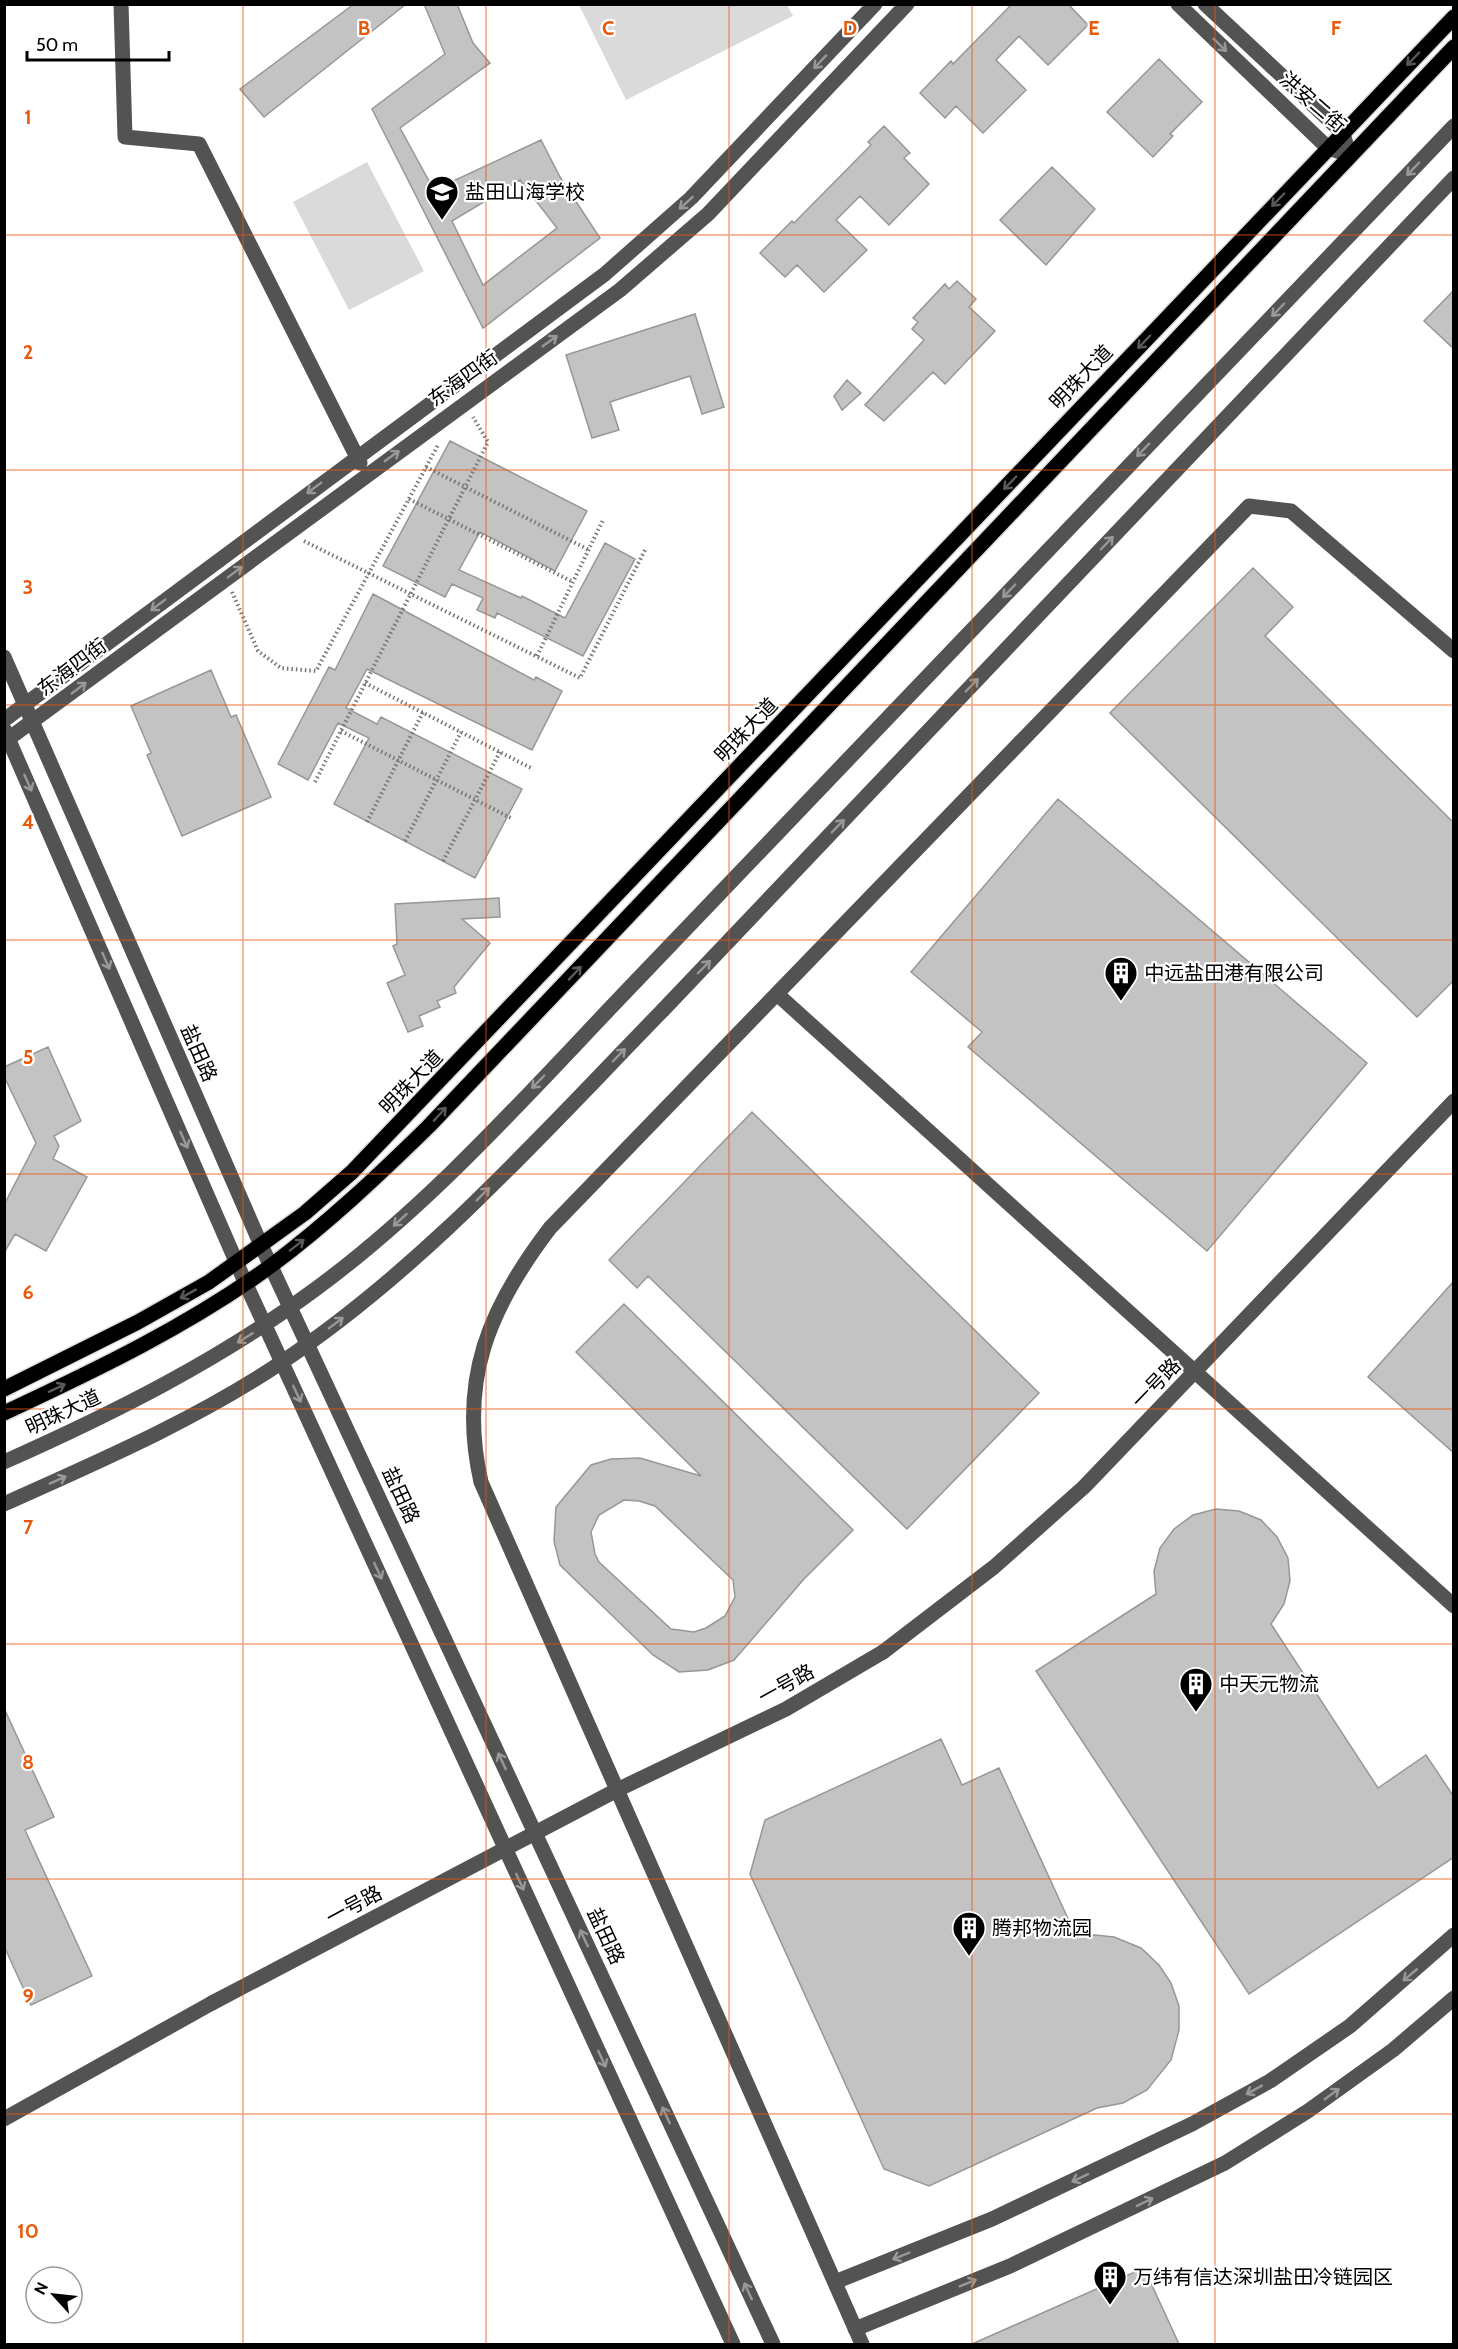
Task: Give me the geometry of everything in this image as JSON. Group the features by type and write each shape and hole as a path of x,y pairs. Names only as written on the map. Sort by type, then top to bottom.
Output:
{"main road":[{"name":"明珠大道","path":"4,1389 138,1323 238,1264 305,1213 352,1172 1454,17"},
{"name":"明珠大道","path":"4,1413 146,1342 245,1282 271,1265 366,1188 429,1126 1454,47"}],"street":[{"path":"121,4 125,137 199,144 366,475"},
{"name":"东海四街","path":"4,720 356,456 605,274 692,198 875,4"},
{"name":"东海四街","path":"6,736 32,723 629,283 708,214 907,4"},
{"name":"洪安二街","path":"1178,4 1328,148 1349,155"},
{"name":"洪安二街","path":"1205,4 1343,133 1349,155"},
{"name":"明珠大道","path":"4,1462 128,1405 192,1371 256,1332 318,1287 434,1189 1454,126"},
{"path":"4,1504 142,1442 208,1407 275,1366 339,1321 457,1220 663,1010 1454,178"},
{"path":"862,2344 481,1482 474,1450 472,1408 476,1372 486,1333 524,1262 550,1228 1249,506 1291,510 1454,651"},
{"name":"盐田路","path":"4,657 261,1245 773,2344"},
{"path":"6,736 245,1282 733,2344"},
{"path":"777,994 1454,1606"},
{"name":"一号路","path":"4,2119 212,2003 617,1790 786,1710 883,1652 994,1567 1084,1487 1454,1101"},
{"path":"835,2282 992,2219 1192,2124 1270,2081 1350,2026 1454,1935"},
{"path":"855,2329 1010,2266 1225,2163 1308,2111 1393,2050 1454,1998"}],"path":[{"path":"315,782 488,442 471,413 462,420"},
{"path":"231,588 258,651 281,668 316,671 440,441"},
{"path":"426,467 589,550"},
{"path":"409,499 573,582"},
{"path":"537,656 603,520"},
{"path":"307,531 298,538 580,678 645,550"},
{"path":"365,683 531,768"},
{"path":"367,822 423,712"},
{"path":"341,731 511,818"},
{"path":"405,841 461,732"},
{"path":"443,861 500,752"}],"shaded area":[{"path":"579,5 787,5 793,16 626,100"},
{"path":"367,162 424,271 349,310 293,202"}],"building":[{"path":"354,4 406,4 264,117 240,89"},
{"path":"424,4 457,4 473,43 490,63 400,128 434,190 541,140 560,177 600,238 483,328 372,109 445,54","holes":["520,180 557,228 483,285 452,221"]},
{"path":"1012,4 1068,4 1088,25 1048,65 1019,36 996,60 1026,90 983,133 956,106 945,118 920,93 951,61 953,64"},
{"path":"1159,59 1202,102 1170,134 1173,136 1153,157 1107,112"},
{"path":"884,126 910,153 904,158 929,184 889,225 860,196 836,220 867,250 824,292 797,265 785,277 760,253 792,221 794,223 871,145 868,142"},
{"path":"1052,167 1095,209 1046,265 1000,220"},
{"path":"957,281 976,299 969,307 995,331 945,384 933,372 884,421 865,405 924,340 912,329 918,322 913,318 945,284 949,289"},
{"path":"1454,290 1454,349 1424,321"},
{"path":"695,314 724,407 702,414 690,376 610,402 619,430 592,438 566,355"},
{"path":"847,380 861,393 842,410 834,396"},
{"path":"450,441 587,511 555,571 480,532 459,570 521,598 522,596 565,618 605,543 635,559 583,656 497,613 495,618 477,610 483,598 452,584 445,597 383,566"},
{"path":"1253,568 1293,607 1265,636 1454,823 1454,980 1417,1017 1110,713"},
{"path":"373,594 534,680 536,677 562,691 532,750 367,669 346,708 377,724 381,717 522,789 475,878 334,804 369,738 338,723 308,780 278,764 329,667 335,670"},
{"path":"211,670 231,717 236,715 271,797 182,836 147,755 151,753 131,706"},
{"name":"中远盐田港有限公司","path":"1058,799 1367,1063 1207,1251 968,1047 982,1032 911,972"},
{"path":"499,898 500,917 462,919 490,943 454,987 456,993 437,1001 440,1007 419,1016 423,1026 408,1032 387,983 405,975 393,946 397,944 395,904"},
{"path":"48,1047 81,1121 54,1136 59,1146 53,1159 87,1177 46,1251 15,1234 4,1253 4,1205 36,1143 4,1076 4,1067"},
{"path":"752,1112 1039,1393 907,1529 648,1276 637,1288 609,1260"},
{"path":"1454,1281 1454,1453 1368,1377"},
{"path":"624,1304 853,1530 804,1579 734,1660 708,1670 679,1672 653,1655 560,1565 554,1541 556,1507 591,1465 611,1459 640,1458 701,1476 576,1352","holes":["624,1500 639,1501 655,1506 733,1580 735,1597 725,1616 706,1628 694,1632 671,1629 599,1562 595,1554 591,1532 599,1515"]},
{"name":"中天元物流","path":"1216,1509 1239,1511 1261,1520 1277,1537 1288,1558 1290,1581 1284,1604 1271,1624 1378,1788 1426,1755 1454,1797 1454,1857 1249,1994 1036,1671 1156,1594 1154,1571 1160,1548 1174,1529 1193,1515"},
{"path":"4,1708 54,1817 25,1830 92,1976 31,2005 4,1946"},
{"name":"腾邦物流园","path":"941,1739 962,1785 999,1768 1076,1936 1114,1937 1141,1948 1159,1965 1171,1983 1179,2006 1179,2030 1171,2060 1147,2090 1123,2103 1097,2108 929,2186 884,2169 750,1874 765,1820"},
{"name":"万纬有信达深圳盐田冷链园区","path":"1144,2268 1179,2344 972,2344"}],"place":[{"name":"盐田山海学校","path":"442,221"},
{"name":"中远盐田港有限公司","path":"1121,1002"},
{"name":"中天元物流","path":"1196,1713"},
{"name":"腾邦物流园","path":"969,1957"},
{"name":"万纬有信达深圳盐田冷链园区","path":"1110,2306"}]}
